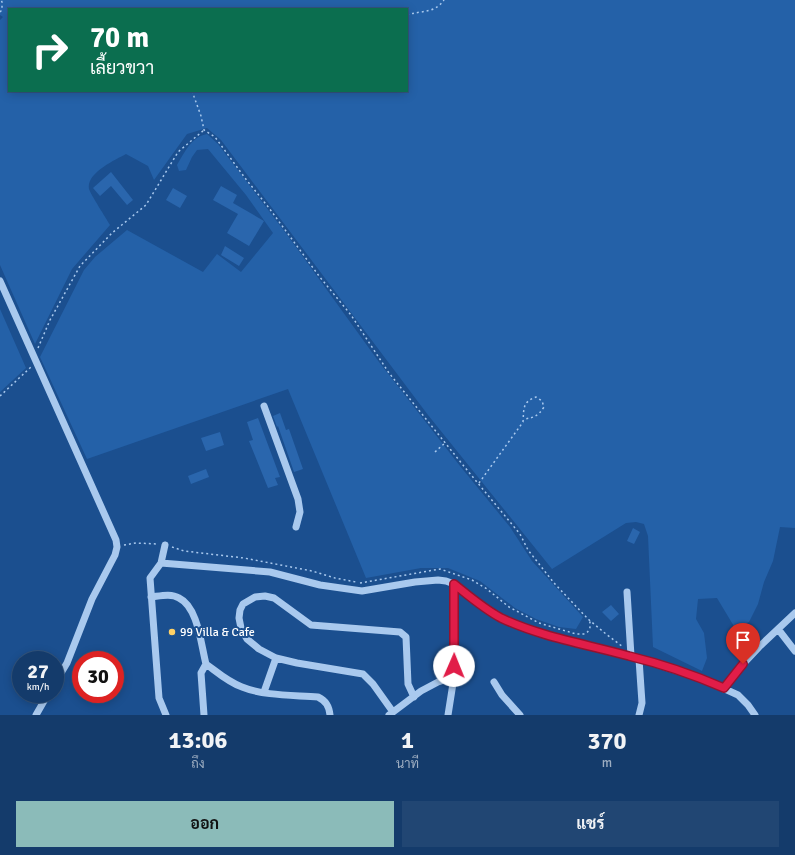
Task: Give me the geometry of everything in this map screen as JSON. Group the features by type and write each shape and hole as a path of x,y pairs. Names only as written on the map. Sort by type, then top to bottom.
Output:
{"street":[{"path":"0,281 116,540 117,547 114,555 92,599 64,667"},
{"path":"264,406 298,499 300,512 296,527"},
{"path":"165,545 161,563 150,578 159,698 166,715"},
{"path":"161,563 270,572 320,585 362,591 438,580 454,584 480,605 499,617 521,627 554,637 631,656 685,673 738,695 755,715"},
{"path":"448,715 454,677 454,584"},
{"path":"627,592 631,656"},
{"path":"151,597 169,595 179,598 186,603 192,611 196,621 206,664 229,681 242,687 264,692 318,697 324,700 329,707 330,715"},
{"path":"414,697 408,684 406,637 400,632 311,625 274,598 265,596 256,597 243,604 240,610 239,618 241,628 247,639 259,649 276,658 363,674 373,684 391,713 414,697 421,691 438,682 454,677"},
{"path":"724,688 759,647 795,613"},
{"path":"778,629 794,647"},
{"path":"264,692 276,658"},
{"path":"639,659 642,702 639,715"},
{"path":"204,715 201,673 206,664"},
{"path":"494,682 502,695 520,715"},
{"path":"36,715 43,703"}],"path":[{"path":"0,12 2,10 1,0"},
{"path":"408,15 416,12 430,11 438,7 444,0"},
{"path":"192,92 201,116 204,130 215,137 351,315 389,373 520,534 528,550 554,583 588,618 624,647 631,656"},
{"path":"0,396 35,359 50,320 80,266 112,233 146,205 178,152 204,130"},
{"path":"479,484 523,422 523,419 525,404 527,401 536,397 542,401 544,407 538,415 532,418 523,419"},
{"path":"435,452 445,443"},
{"path":"117,547 136,543 165,545 184,550 244,558 312,571 335,578 360,583 440,569 472,580 487,589 509,607 538,623 576,634 586,634 589,631 590,623 588,618"}],"shaded area":[{"path":"0,0 795,0 795,528 780,527 773,561 764,582 758,604 749,622 735,628 717,598 698,599 696,619 704,633 707,658 702,671 653,647 648,536 644,524 636,522 626,523 552,569 428,415 221,140 207,128 187,134 154,180 148,166 126,154 96,172 89,183 89,189 110,225 72,269 35,344 0,265 0,20 3,17 0,15"},
{"path":"207,134 218,144 288,236 379,362 460,466 510,527 532,561 583,617 576,629 559,627 536,619 515,608 480,581 448,568 421,568 366,578 288,389 87,459 40,357 84,270 95,257 127,230 203,272 217,254 241,272 273,233 246,195 208,149 197,150 186,170 179,171 177,165 189,146 197,138"},
{"path":"0,309 26,368 0,392"}],"building":[{"path":"111,172 133,200 127,205 111,186 100,196 93,188"},
{"path":"221,186 237,195 233,203 264,221 249,246 227,233 238,214 213,200"},
{"path":"173,188 187,196 180,208 166,200"},
{"path":"225,246 244,258 239,266 221,255"},
{"path":"280,413 286,430 289,429 303,469 294,472 273,416"},
{"path":"258,418 280,477 275,478 278,485 268,488 249,441 253,440 247,422"},
{"path":"220,432 224,445 206,451 201,438"},
{"path":"206,469 209,477 191,484 188,476"},
{"path":"633,528 640,532 634,544 627,541"},
{"path":"611,605 619,614 611,621 602,612"}],"place":[{"name":"99 Villa & Cafe","path":"172,632"}],"route":[{"path":"454,666 454,584 480,605 499,617 521,627 672,668 724,688 743,664"}]}
